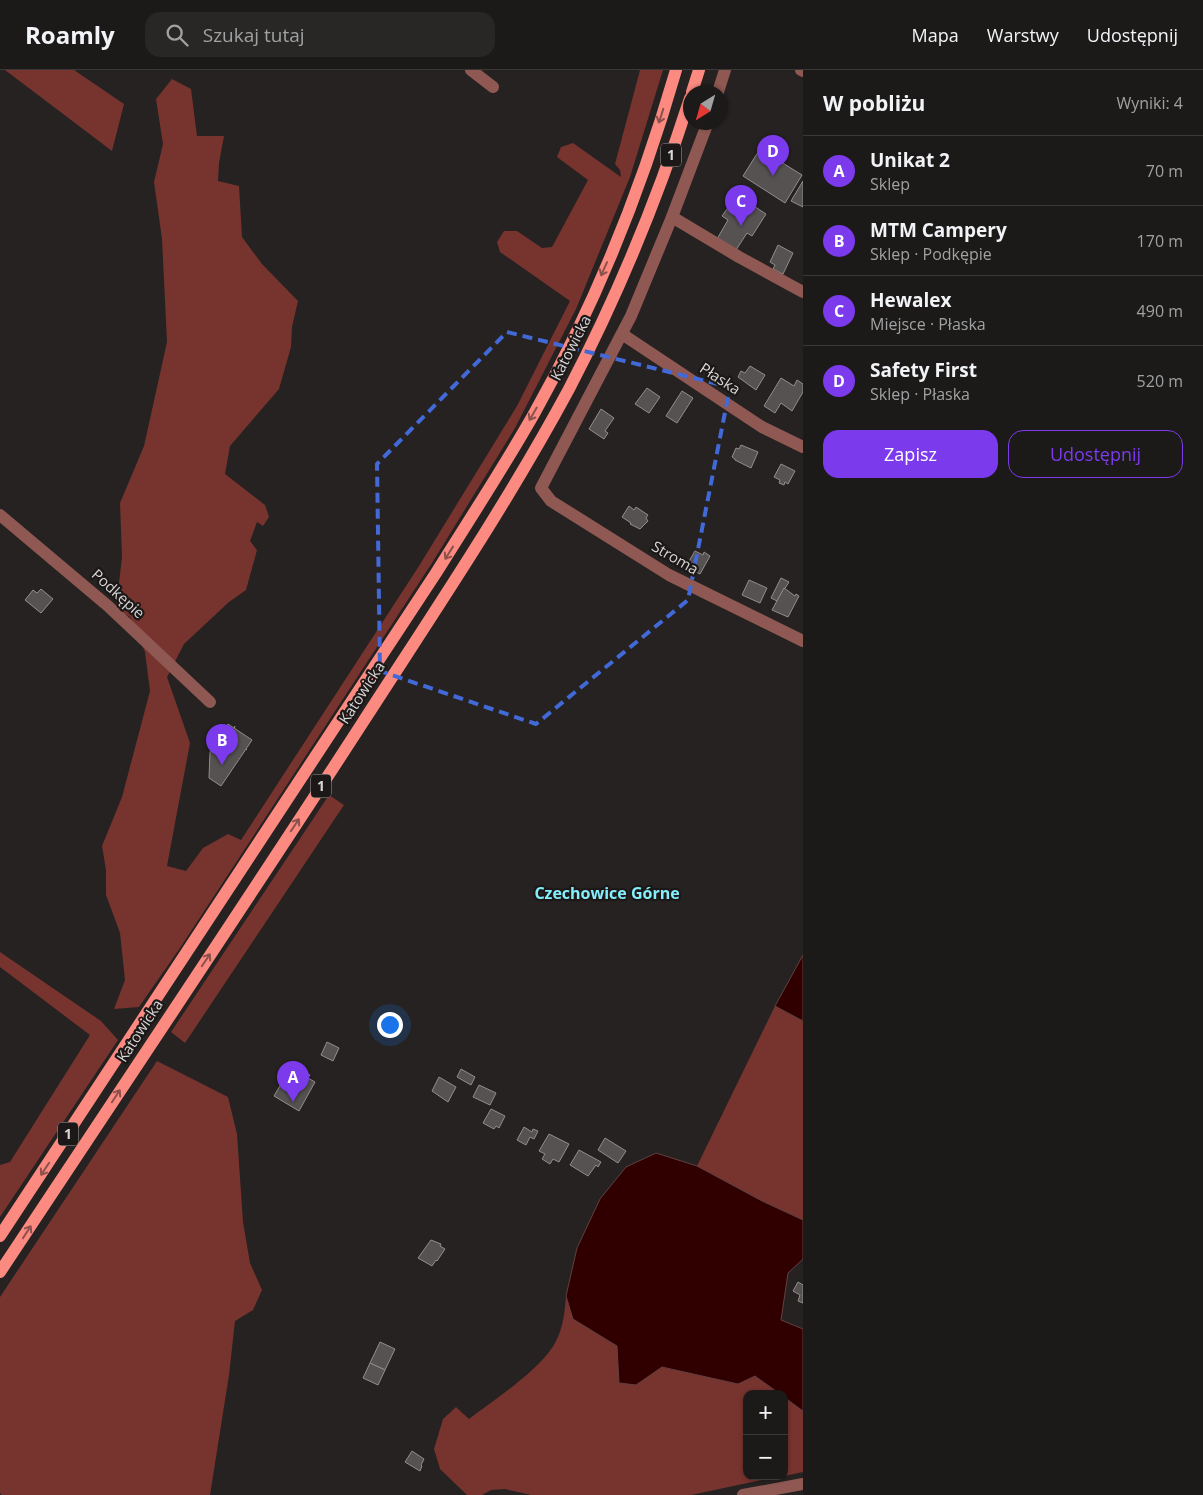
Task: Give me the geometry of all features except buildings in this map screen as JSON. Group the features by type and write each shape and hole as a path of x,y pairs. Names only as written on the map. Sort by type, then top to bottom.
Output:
{"main road":[{"name":"Katowicka","path":"0,1236 436,574 535,412 572,341 611,254 648,158 676,70"},
{"path":"694,85 699,70"},
{"name":"Katowicka","path":"0,1272 326,779 516,481 570,386 619,286 650,213 683,120"}],"street":[{"path":"471,70 493,87"},
{"path":"720,85 725,70"},
{"path":"622,334 672,217 705,130"},
{"path":"672,217 803,292"},
{"name":"Płaska","path":"622,334 762,427 803,447"},
{"name":"Stroma","path":"622,334 541,488 551,502 669,575 803,641"},
{"name":"Podkępie","path":"0,515 108,606 210,702"},
{"path":"743,1495 803,1484"}],"highlighted area":[{"path":"507,332 730,387 688,600 536,724 380,671 377,464"}],"shaded area":[{"path":"5,70 74,70 124,104 112,151"},
{"path":"640,70 663,70 630,177 576,309 515,428 432,563 180,948 139,1007 114,1009 125,980 120,933 106,895 106,870 102,846 122,797 150,691 145,652 130,617 116,609 122,557 120,503 144,446 167,342 162,239 154,182 163,144 156,99 172,79 191,89 197,136 224,136 218,181 239,186 242,237 262,264 298,301 292,327 291,347 279,389 230,446 225,474 265,505 269,517 263,526 257,522 250,541 257,550 246,590 229,602 184,644 167,677 190,743 167,866 186,871 203,848 228,834 241,840 419,566 517,406 570,301 500,252 497,242 504,231 517,231 542,248 552,247 588,180 557,157 561,147 573,143 621,177 620,170 615,164"},
{"path":"329,795 344,805 185,1043 171,1032"},
{"path":"0,952 101,1021 118,1040 0,1217 0,1165 10,1162 90,1035 0,967"},
{"path":"803,955 803,1021 775,1006"},
{"path":"775,1006 803,1021 803,1220 762,1201 697,1166"},
{"path":"157,1061 228,1097 237,1134 243,1222 250,1263 262,1290 253,1310 235,1321 229,1375 210,1495 2,1495 0,1493 0,1297"},
{"path":"656,1153 697,1166 762,1201 803,1220 803,1259 788,1273 781,1320 803,1329 803,1411 788,1400 788,1390 774,1390 755,1376 738,1384 662,1367 636,1385 619,1383 617,1346 573,1319 566,1296 577,1248 600,1199 626,1167"},
{"path":"566,1296 573,1319 617,1346 636,1385 661,1367 738,1384 755,1376 774,1390 743,1390 743,1480 762,1480 691,1495 531,1495 505,1489 491,1490 482,1495 467,1495 440,1469 434,1449 443,1419 456,1407 469,1419 529,1373 550,1351 556,1341 563,1319"},
{"path":"788,1400 803,1411 803,1472 788,1475"}],"place":[{"name":"Safety First","path":"773,176"},
{"name":"Hewalex","path":"741,226"},
{"name":"MTM Campery","path":"222,765"},
{"name":"Unikat 2","path":"293,1102"}],"district":[{"name":"Czechowice Górne","path":"607,893"}]}
